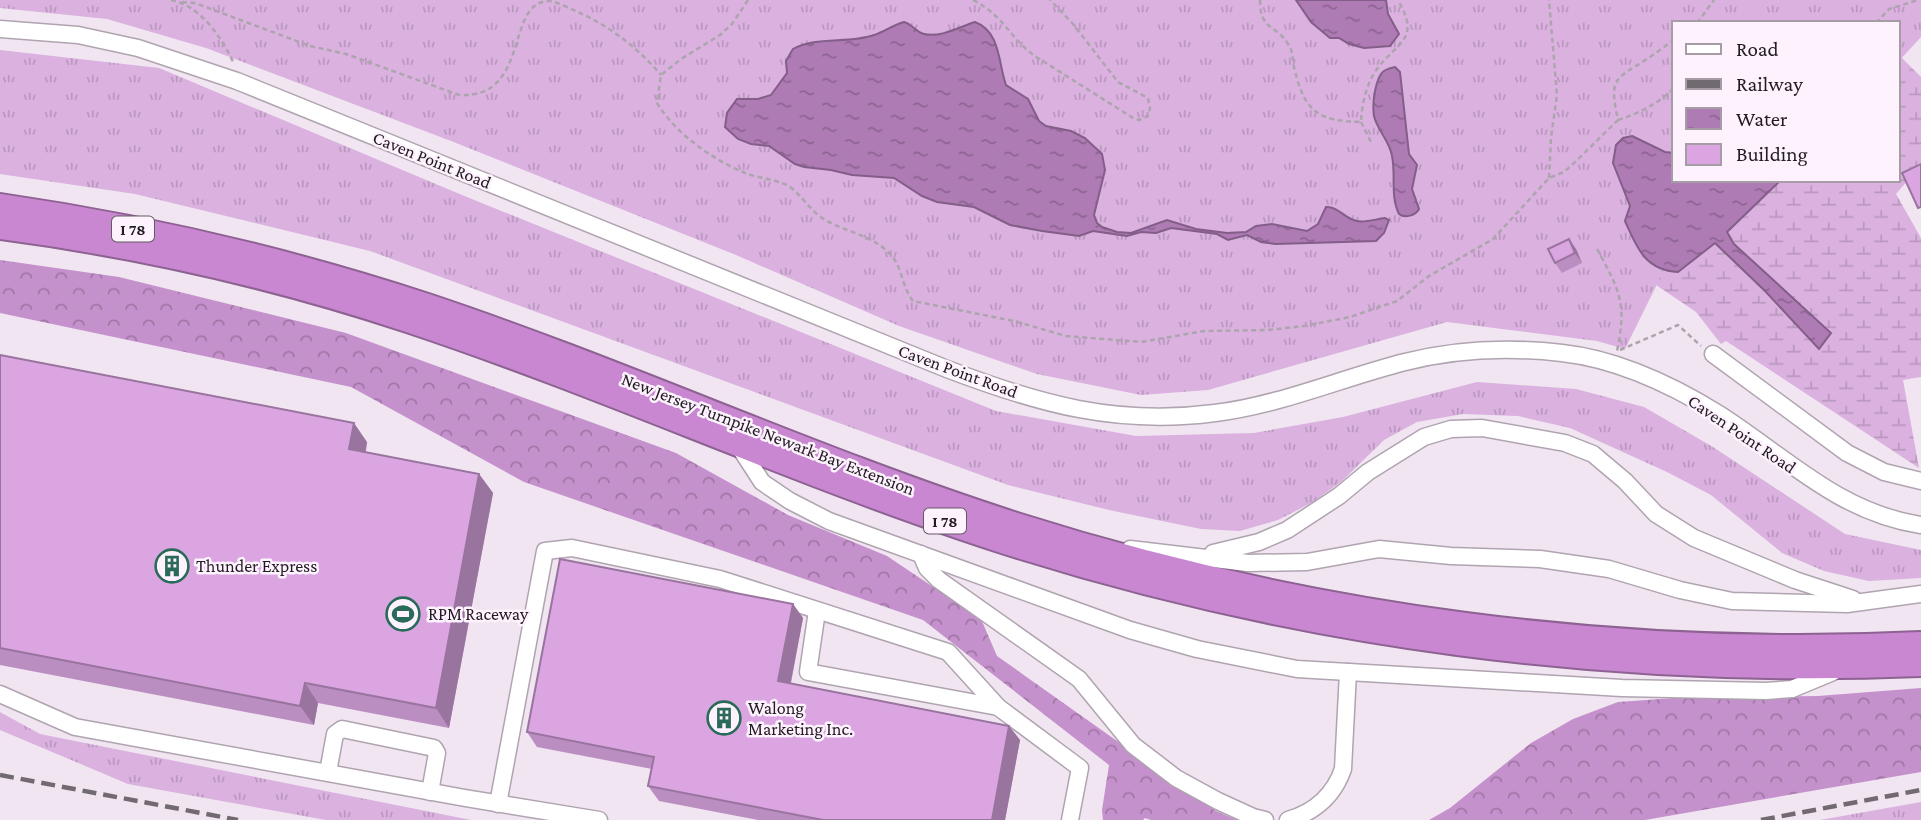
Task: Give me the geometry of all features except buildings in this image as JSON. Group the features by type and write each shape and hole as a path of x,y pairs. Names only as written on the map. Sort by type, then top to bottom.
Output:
{"highway":[{"name":"New Jersey Turnpike Newark Bay Extension","path":"0,206 195,241 366,287 471,321 925,494 1079,544 1192,573 1362,609 1487,627 1594,638 1712,645 1921,644"},
{"name":"New Jersey Turnpike Newark Bay Extension","path":"0,227 71,237 175,257 318,293 470,342 905,507 1006,542 1128,577 1283,614 1409,636 1555,654 1713,664 1921,664"}],"street":[{"name":"Caven Point Road","path":"0,29 78,35 138,48 237,81 947,369 1016,394 1119,417 1168,418 1217,413 1262,403 1406,362 1458,352 1509,349 1564,353 1614,365 1671,387 1720,415 1809,479 1879,514 1921,525"},
{"path":"1708,351 1847,453 1884,472 1921,481"},
{"path":"1198,556 1239,548 1287,530 1339,496 1368,472 1424,438 1451,429 1482,428 1565,443 1593,454 1625,481 1656,514 1694,538 1796,580 1862,602"},
{"path":"737,443 762,482 790,501 829,521 1130,630 1197,649 1297,668 1622,688 1766,691 1792,689 1850,666"},
{"path":"1079,544 1248,563 1307,562 1379,549 1451,556 1540,559 1609,569 1680,590 1732,601 1847,604 1921,594"},
{"path":"498,804 545,551 572,548 729,582 948,652 998,707 1080,768 1070,820"},
{"path":"921,554 927,568 939,580 1079,679 1133,745 1176,778 1218,801 1265,820"},
{"path":"817,611 808,672 998,707"},
{"path":"1288,820 1324,802 1338,783 1343,769 1348,671"},
{"path":"0,694 75,727 599,820"},
{"path":"328,772 335,734 342,729 434,748 437,753 430,792"}],"path":[{"path":"171,0 195,3 310,46 346,54 459,95 472,96 484,93 501,79 510,66 519,28 528,13 538,3 548,1 590,18 625,40 644,54 661,75"},
{"path":"748,0 732,24 720,36 690,53 661,75 657,103 687,136 746,173 786,185 817,215 881,246 896,260 907,294 913,300 1014,321 1066,336 1141,342 1204,331 1268,330 1304,326 1377,309 1397,301 1429,276 1493,239 1549,178 1572,166 1618,120 1645,110 1672,90"},
{"path":"973,0 998,16 1025,50 1133,118 1139,120 1148,116 1150,108 1147,98 1118,82 1069,19 1050,0"},
{"path":"1260,0 1260,13 1264,20 1291,49 1294,69 1312,109 1327,119 1361,122"},
{"path":"1371,142 1361,122 1362,107 1371,79 1408,32 1407,15 1398,0"},
{"path":"1549,0 1558,95 1551,138 1549,178"},
{"path":"1698,21 1714,0"},
{"path":"1878,21 1889,9 1918,0"},
{"path":"182,2 210,26 225,46 234,63 237,81"},
{"path":"1618,120 1614,89 1617,79 1672,41"},
{"path":"1597,249 1617,285 1622,303 1617,351 1678,325 1708,351"}],"green space":[{"path":"0,0 1921,0 1921,37 1900,60 1900,21 1672,21 1672,182 1779,182 1715,242 1678,272 1663,272 1625,349 1597,341 1447,322 1208,390 1141,395 1037,374 899,326 736,255 451,141 206,48 107,19 0,8"},
{"path":"0,50 159,68 462,195 996,411 1136,436 1254,433 1343,417 1477,382 1576,389 1644,407 1713,447 1845,534 1921,550 1921,578 1869,581 1824,571 1782,553 1711,495 1667,472 1570,428 1518,416 1463,414 1417,422 1384,440 1341,482 1313,502 1278,520 1240,531 1201,529 1008,485 370,251 135,194 0,174"},
{"path":"1902,58 1921,77 1921,165 1896,194 1921,238 1921,377 1903,380 1919,468 1726,341 1721,344 1696,312 1656,285 1663,271 1678,272 1715,242 1779,182 1900,182"},
{"path":"0,260 119,277 346,333 676,453 788,515 887,556 981,619 997,656 1216,811 1237,820 1103,820 1109,765 923,620 524,482 351,387 0,313"},
{"path":"1921,688 1921,772 1645,820 1429,820 1450,808 1531,743 1573,719 1618,702 1675,698 1818,696"},
{"path":"0,712 40,734 471,820 326,820 128,784 0,730"},
{"path":"1921,802 1921,820 1820,820"}],"water":[{"path":"1296,0 1386,0 1388,14 1399,34 1390,46 1364,48 1339,38 1330,38 1311,22"},
{"path":"904,22 921,33 930,35 975,22 990,33 1006,85 1028,99 1039,121 1046,126 1071,131 1085,138 1102,154 1105,170 1094,215 1102,227 1131,233 1167,220 1196,229 1227,233 1246,232 1256,226 1272,224 1307,231 1318,224 1326,207 1330,207 1357,221 1385,218 1389,220 1384,233 1376,241 1275,244 1261,242 1247,235 1228,240 1217,234 1171,228 1156,233 1141,232 1127,236 1093,231 1079,236 1042,231 1010,225 974,207 937,202 894,178 852,175 804,167 769,146 738,139 725,127 727,113 737,99 758,99 771,95 787,73 786,61 793,49 812,43 865,38"},
{"path":"1395,67 1400,72 1409,154 1417,165 1412,189 1419,209 1407,216 1399,214 1396,207 1391,151 1373,111 1379,78 1384,71"},
{"path":"1632,136 1672,153 1672,182 1779,182 1727,232 1734,244 1831,333 1819,349 1715,243 1678,272 1657,267 1644,256 1625,221 1630,206 1613,163 1616,145 1623,138"}],"railway":[{"path":"0,775 238,820"},
{"path":"1761,820 1921,790"}],"place":[{"name":"Thunder Express","path":"172,566"},
{"name":"RPM Raceway","path":"403,614"},
{"name":"Walong Marketing Inc.","path":"724,718"}]}
